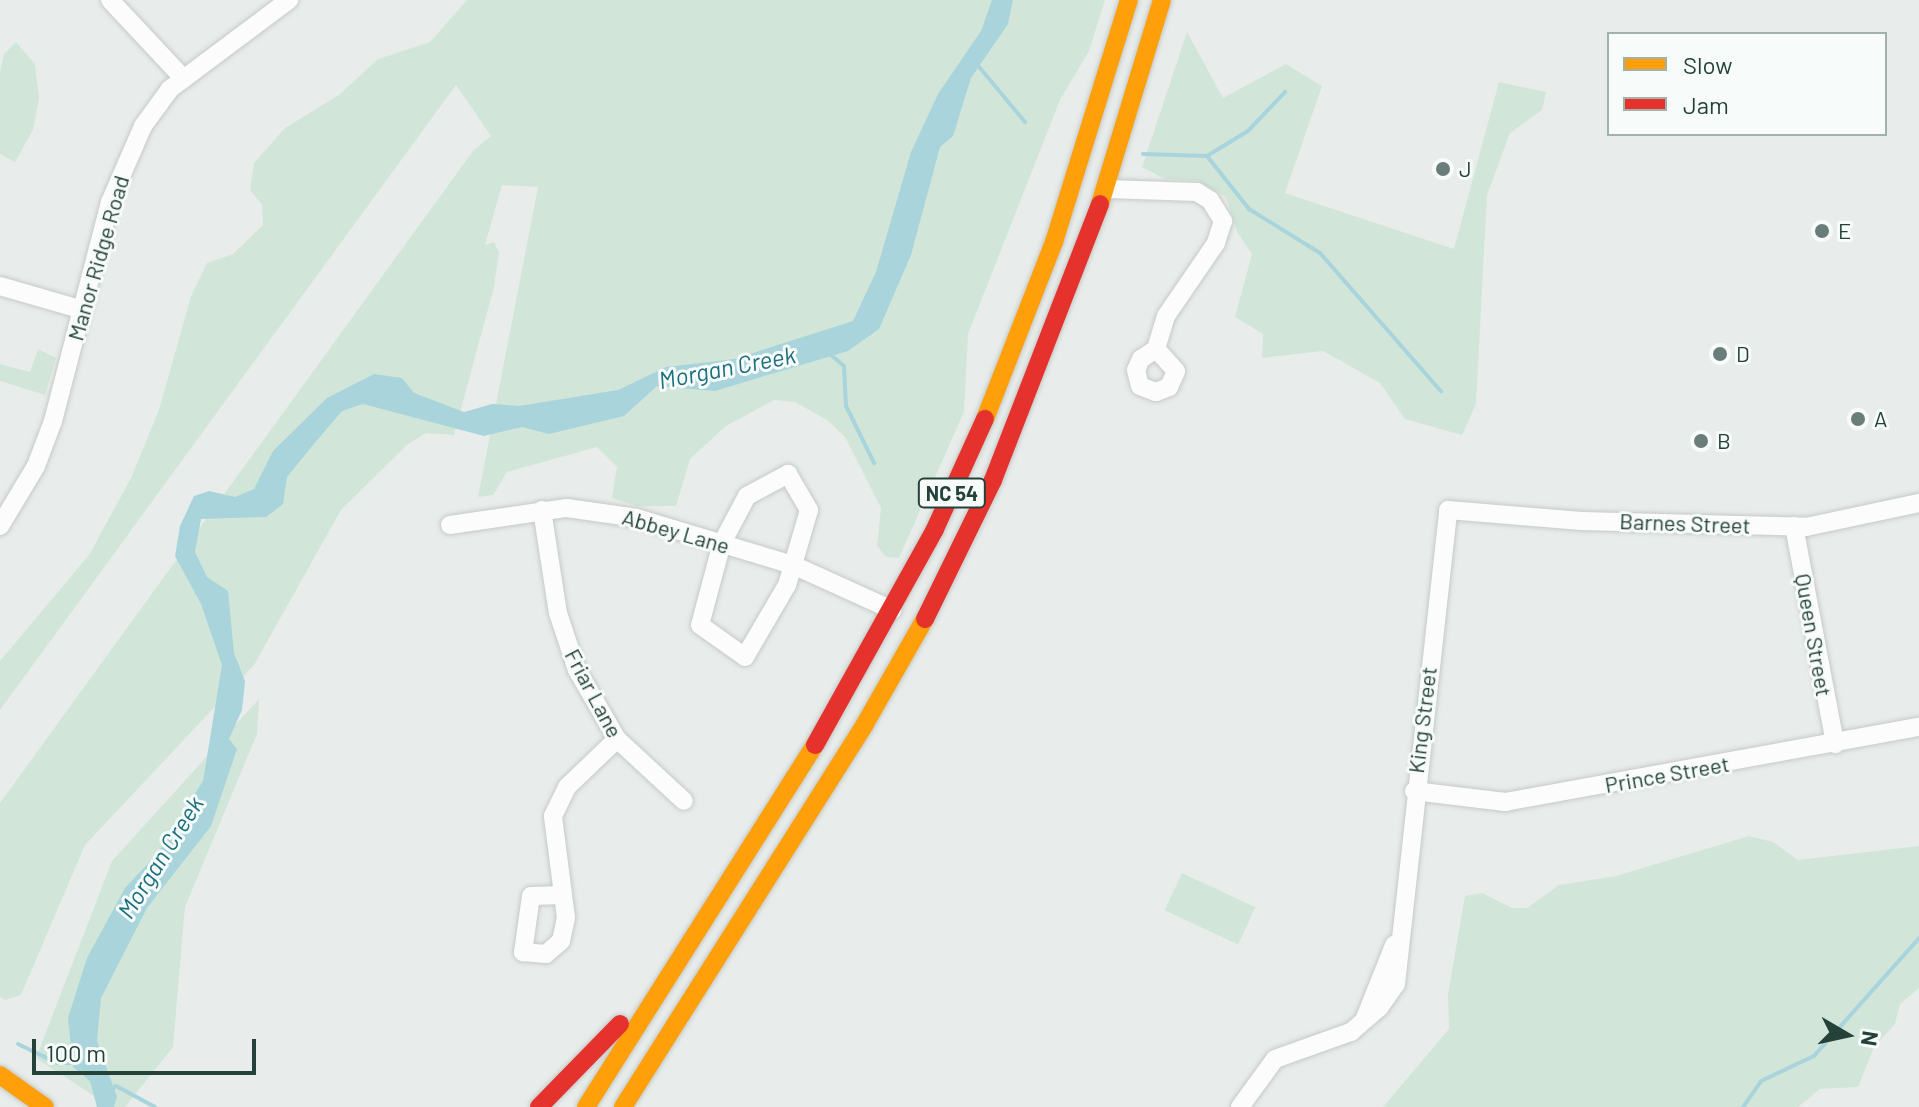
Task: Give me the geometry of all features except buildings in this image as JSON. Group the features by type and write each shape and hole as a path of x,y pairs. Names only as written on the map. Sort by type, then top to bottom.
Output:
{"main road":[{"name":"NC 54","path":"586,1107 810,754 892,610 1000,383 1079,168 1129,0"},
{"name":"NC 54","path":"623,1107 703,988 838,769 928,614 1018,424 1107,189 1162,0"},
{"path":"928,614 929,577 982,456 1000,383"},
{"path":"838,769 895,640 892,610"},
{"path":"539,1107 603,1044 687,946"},
{"path":"650,1104 703,988"},
{"path":"0,1075 45,1107"}],"street":[{"path":"110,0 184,79"},
{"name":"Manor Ridge Road","path":"0,526 36,466 126,159 152,114 184,79 289,0"},
{"path":"1107,189 1197,192 1210,200 1223,221 1216,243 1166,316 1156,349"},
{"path":"0,286 83,310"},
{"path":"788,474 809,510 787,585 745,657 700,625 722,543 747,496 788,474"},
{"name":"Barnes Street","path":"1448,510 1582,521 1794,526 1919,503"},
{"name":"Abbey Lane","path":"450,525 542,510 600,511 793,565 892,610"},
{"name":"Friar Lane","path":"542,510 568,650 617,739 684,801"},
{"name":"King Street","path":"1240,1107 1275,1059 1362,1024 1400,931 1448,510"},
{"name":"Queen Street","path":"1794,526 1835,744"},
{"name":"Prince Street","path":"1414,791 1505,802 1919,727"},
{"path":"563,895 553,816 567,787 617,739"}],"green space":[{"path":"467,0 1105,0 1089,51 1060,100 968,334 964,412 899,558 886,557 877,546 881,508 845,437 827,420 795,402 774,400 726,426 690,459 676,506 637,506 612,498 617,467 597,447 507,472 493,495 478,497 538,187 502,185 485,245 494,242 499,252 494,287 454,435 426,433 408,444 341,510 254,665 85,845 21,995 5,1000 0,997 0,803 473,151 491,136 456,85 0,710 0,661 89,555 131,478 159,410 191,296 207,263 233,254 263,225 262,205 250,190 254,163 285,128 339,95 378,59 430,42"},
{"path":"1187,32 1223,98 1286,64 1322,86 1285,193 1454,249 1499,82 1546,92 1542,110 1510,133 1487,195 1476,404 1462,435 1405,419 1380,383 1323,351 1262,358 1263,334 1235,317 1252,254 1237,232 1226,197 1198,181 1165,179 1142,167"},
{"path":"16,42 35,64 39,98 33,130 15,162 0,154 0,72 4,54"},
{"path":"38,349 56,358 45,395 0,381 0,364 30,372"},
{"path":"259,699 257,734 185,907 173,1047 125,1107 111,1107 36,1058 112,861"},
{"path":"1749,836 1773,842 1798,860 1919,846 1919,988 1900,1004 1895,1024 1874,1047 1858,1087 1820,1089 1798,1107 1383,1107 1449,1029 1448,994 1465,896 1482,893 1512,908 1527,908 1559,885 1616,876"},
{"path":"1182,873 1255,907 1238,944 1165,910"}],"water":[{"name":"Morgan Creek","path":"992,0 1013,0 1008,24 971,78 953,136 940,147 911,255 879,329 848,351 715,391 657,386 624,416 549,434 522,427 484,436 363,404 342,411 287,477 283,504 266,517 201,519 195,552 207,577 228,591 234,653 245,681 242,710 229,739 237,749 211,826 147,908 101,998 97,1041 117,1097 114,1107 97,1107 90,1081 73,1067 68,1018 87,958 125,888 157,854 203,781 222,665 201,604 175,556 180,526 194,496 209,491 235,497 254,489 273,451 327,398 374,374 402,378 414,393 464,412 492,404 519,406 618,390 666,367 734,359 853,321 876,272 911,152 938,94 981,31"}],"waterway":[{"path":"975,62 1025,122"},
{"path":"1207,156 1248,131 1285,92"},
{"path":"1143,154 1207,156 1249,209 1320,253 1441,391"},
{"path":"830,354 844,366 846,406 874,463"},
{"path":"1743,1107 1761,1081 1814,1056 1919,938"},
{"path":"18,1044 57,1063 75,1063"},
{"path":"109,1092 116,1086 155,1107"}],"traffic: slow":[{"path":"985,419 1054,242 1129,0"},
{"path":"1100,204 1162,0"},
{"path":"623,1107 865,724 925,619"},
{"path":"586,1107 815,745"},
{"path":"0,1075 45,1107"}],"traffic: jam":[{"path":"925,619 993,480 1100,204"},
{"path":"815,745 935,529 985,419"},
{"path":"539,1107 620,1024"}],"place":[{"name":"J","path":"1443,169"},
{"name":"E","path":"1822,231"},
{"name":"D","path":"1720,354"},
{"name":"A","path":"1858,419"},
{"name":"B","path":"1701,441"}]}
